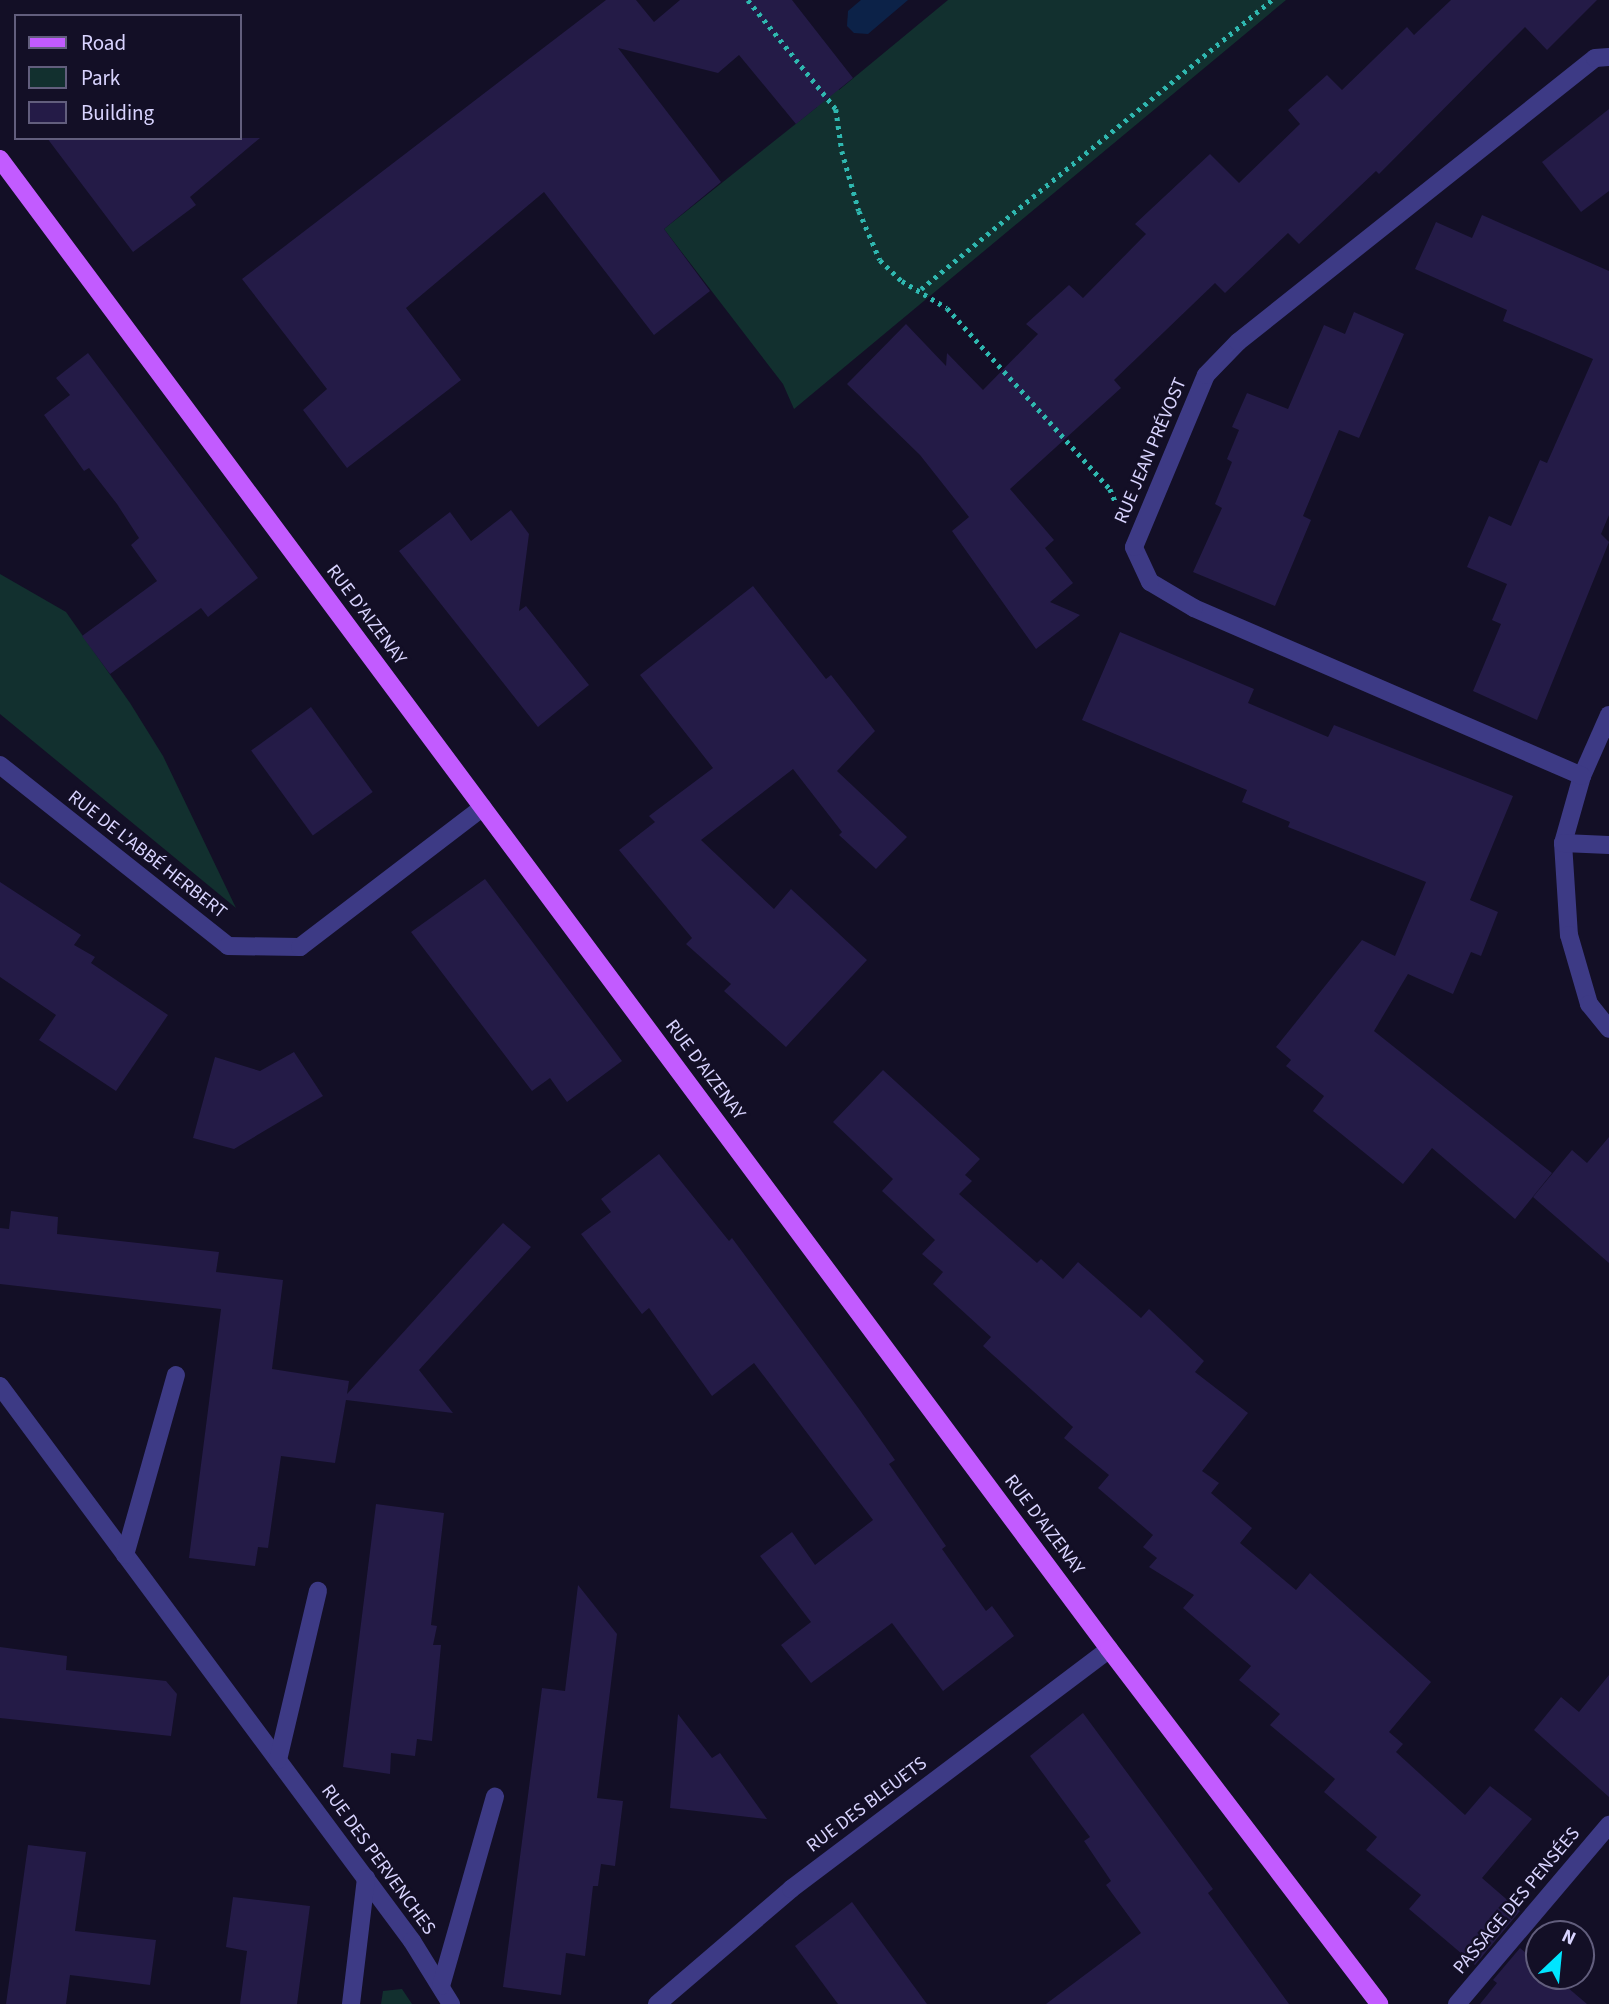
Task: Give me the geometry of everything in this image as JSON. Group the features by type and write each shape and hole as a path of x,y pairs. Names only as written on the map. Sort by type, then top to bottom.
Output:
{"main road":[{"name":"RUE D'AIZENAY","path":"0,159 1109,1649 1379,2004"}],"street":[{"name":"RUE JEAN PRÉVOST","path":"1582,776 1194,608 1150,582 1134,547 1206,375 1238,342 1595,58 1609,57"},
{"path":"1609,715 1582,776 1563,843 1569,935 1589,1004 1609,1029"},
{"name":"RUE DE L'ABBÉ HERBERT","path":"0,765 228,946 300,947 483,807"},
{"path":"1563,843 1609,845"},
{"path":"125,1555 176,1375"},
{"name":"RUE DES PERVENCHES","path":"0,1386 366,1878 452,2004"},
{"path":"278,1760 318,1591"},
{"name":"RUE DES BLEUETS","path":"657,2004 791,1889 1109,1649"},
{"name":"RUE DES PERVENCHES","path":"441,1986 495,1797"},
{"name":"PASSAGE DES PENSÉES","path":"1457,2004 1609,1825"},
{"path":"351,2004 366,1878"}],"path":[{"path":"748,0 836,109 842,151 859,211 880,260 902,281 921,289 947,308 1110,489 1134,547"},
{"path":"921,289 1272,0"}],"green space":[{"path":"727,0 764,0 839,90 948,0 1286,0 794,409 783,384 664,229 817,107"},
{"path":"0,574 66,612 130,703 163,756 236,908 0,714"},
{"path":"402,1989 412,2004 381,2004 383,1991"}],"water":[{"path":"861,0 908,0 868,34 854,33 847,26 848,11"}],"building":[{"path":"606,0 636,0 654,22 680,0 792,0 853,78 796,124 739,55 718,73 618,48 721,182 664,229 710,291 654,335 544,192 406,308 461,380 347,468 303,410 327,389 242,279"},
{"path":"1451,0 1597,0 1547,50 1525,27 1379,174 1376,171 1299,244 1288,233 1225,293 1215,283 1114,380 1121,388 1010,489 1054,540 1045,548 1073,583 1050,602 1080,615 1036,649 952,531 969,517 920,455 847,384 906,324 946,366 947,353 983,390 1038,334 1026,324 1069,285 1083,298 1146,234 1135,224 1210,154 1239,183 1300,124 1288,110 1327,75 1342,90 1407,27 1414,35"},
{"path":"1609,109 1609,191 1581,212 1542,162"},
{"path":"260,138 190,197 196,205 133,252 49,140"},
{"path":"1482,215 1609,271 1609,515 1601,534 1609,542 1537,720 1473,691 1501,624 1492,620 1507,584 1467,567 1489,516 1511,526 1540,460 1547,463 1593,359 1503,321 1507,310 1415,269 1436,222 1472,238"},
{"path":"1354,312 1404,334 1359,438 1339,430 1303,516 1311,520 1275,606 1193,572 1222,508 1215,504 1232,462 1227,459 1239,430 1232,427 1247,393 1288,409 1324,325 1345,334"},
{"path":"88,353 258,578 208,617 201,608 110,674 82,636 157,581 131,545 139,538 117,504 89,468 84,471 44,415 70,395 56,378"},
{"path":"511,510 529,534 519,611 526,606 589,685 538,727 399,551 450,512 471,541"},
{"path":"753,586 826,679 831,675 875,731 837,771 907,837 876,869 839,835 842,832 793,769 701,840 774,909 791,889 867,960 786,1047 724,991 731,984 686,944 692,938 619,850 655,822 649,816 713,768 640,675"},
{"path":"1120,632 1254,689 1248,703 1328,737 1334,725 1513,796 1470,900 1498,912 1481,956 1471,952 1453,994 1408,974 1374,1031 1552,1173 1515,1219 1432,1148 1403,1184 1313,1111 1324,1096 1286,1066 1291,1060 1276,1047 1362,940 1395,956 1426,882 1288,827 1290,822 1242,802 1247,790 1082,720"},
{"path":"311,707 373,792 313,835 251,750"},
{"path":"485,879 622,1061 567,1102 550,1078 532,1091 411,932"},
{"path":"0,882 81,935 74,945 95,957 91,963 168,1015 116,1091 39,1040 56,1015 0,977"},
{"path":"294,1052 323,1096 234,1149 193,1138 215,1057 260,1071"},
{"path":"883,1070 980,1159 965,1175 972,1181 959,1194 1037,1263 1041,1259 1063,1279 1078,1262 1141,1318 1149,1309 1204,1361 1195,1372 1248,1413 1202,1471 1219,1483 1211,1493 1252,1528 1240,1543 1296,1590 1310,1573 1431,1682 1389,1732 1403,1744 1396,1752 1465,1815 1490,1786 1532,1819 1482,1878 1520,1911 1475,1965 1409,1909 1421,1895 1366,1850 1377,1837 1324,1792 1335,1779 1270,1725 1280,1714 1239,1680 1251,1666 1183,1608 1194,1595 1149,1567 1157,1558 1143,1547 1153,1535 1098,1488 1109,1475 1064,1438 1073,1427 983,1346 991,1337 933,1284 943,1272 922,1254 935,1240 882,1191 893,1179 833,1122"},
{"path":"1609,1137 1609,1263 1533,1197 1572,1150 1587,1163"},
{"path":"659,1154 729,1241 732,1238 859,1409 895,1460 889,1464 946,1546 942,1549 986,1611 992,1606 1014,1636 943,1691 892,1623 811,1683 781,1645 811,1622 760,1556 792,1532 815,1565 873,1520 754,1363 712,1396 649,1308 642,1314 581,1234 611,1212 601,1199"},
{"path":"11,1211 58,1217 57,1234 219,1252 216,1272 283,1280 272,1369 349,1381 347,1394 503,1223 531,1247 419,1370 453,1413 346,1400 335,1463 281,1456 268,1548 258,1547 255,1566 189,1558 221,1309 0,1284 0,1228 9,1229"},
{"path":"376,1504 444,1513 431,1625 437,1626 433,1645 441,1645 432,1741 417,1739 415,1756 391,1753 390,1774 343,1767"},
{"path":"578,1585 617,1634 597,1798 623,1801 615,1866 601,1864 598,1886 593,1886 585,1956 566,1953 561,1995 503,1987 542,1688 565,1691"},
{"path":"0,1647 67,1656 66,1670 166,1681 177,1694 171,1736 0,1718"},
{"path":"1609,1675 1609,1797 1534,1730 1561,1697 1579,1712"},
{"path":"1083,1713 1213,1889 1208,1893 1289,2004 1046,2004 1141,1933 1106,1885 1111,1881 1084,1841 1090,1837 1030,1756"},
{"path":"678,1714 712,1758 720,1753 767,1819 670,1808"},
{"path":"28,1845 86,1852 75,1931 156,1940 150,1985 70,1975 66,2004 6,2004"},
{"path":"233,1897 310,1906 297,2004 240,2004 247,1951 226,1947"},
{"path":"852,1902 927,2004 838,2004 795,1946"},
{"path":"1520,1948 1525,1952 1525,1990 1570,1990 1587,2004 1480,2004 1497,1983 1493,1980"}]}
